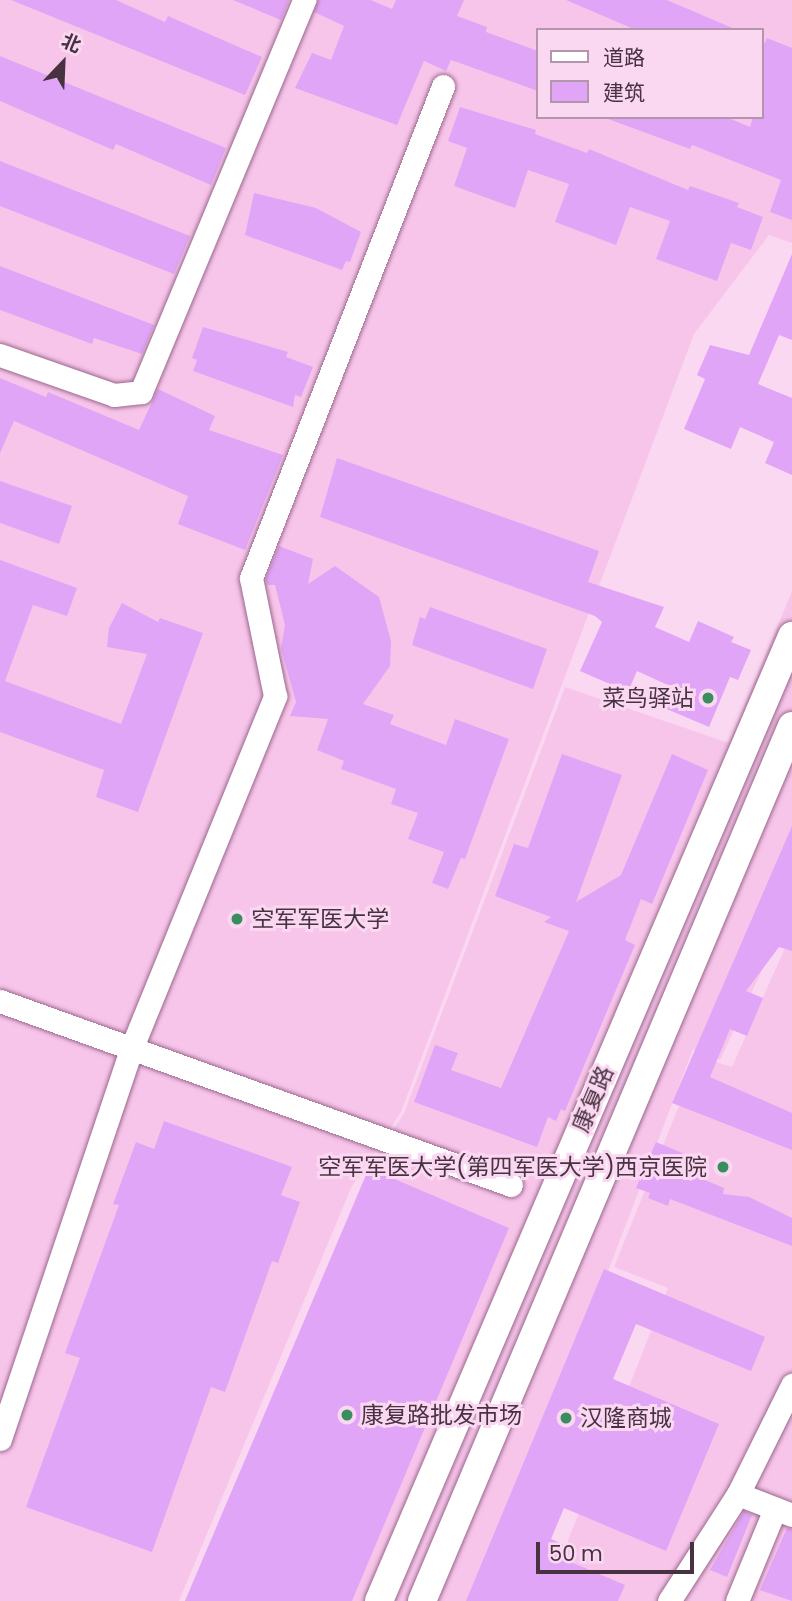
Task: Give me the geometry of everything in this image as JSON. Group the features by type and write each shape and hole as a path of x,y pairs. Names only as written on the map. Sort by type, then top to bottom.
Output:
{"main road":[{"name":"康复路","path":"379,1601 792,636"},
{"name":"康复路","path":"422,1601 792,726"}],"street":[{"path":"0,355 114,395 141,392 304,0"},
{"path":"0,1439 132,1047 275,696 251,578 443,86"},
{"path":"0,1001 511,1185"},
{"path":"669,1601 738,1494 792,1385"},
{"path":"737,1601 784,1512 738,1494"}],"shaded area":[{"name":"空军军医大学","path":"0,0 792,0 792,243 769,235 694,334 401,1112 351,1188 179,1601 0,1601"},
{"path":"792,591 792,906 720,1060 693,1049 578,1350 520,1601 185,1601 369,1168 404,1113 565,687 729,743"},
{"name":"空军军医大学(第四军医大学)西京医院","path":"792,932 792,1601 544,1601 668,1288 614,1267 699,1056 732,1067"}],"building":[{"path":"11,0 116,0 165,22 168,16 262,57 245,95"},
{"path":"233,0 289,0 281,20"},
{"path":"318,0 371,0 392,9 396,0 464,0 457,16 487,27 486,32 536,50 536,90 451,60 446,71 424,61 397,125 295,88 312,53 331,60 344,26 314,12"},
{"path":"566,0 667,0 732,28 631,28"},
{"path":"767,38 792,48 792,220 770,212 781,180 692,145 690,149 608,119 731,119 750,127 752,119 764,119 764,45"},
{"path":"0,56 226,148 211,185 116,144 113,150 0,101"},
{"path":"460,107 536,130 535,134 587,153 589,149 688,190 690,186 739,203 737,207 763,217 751,250 731,243 717,281 656,259 670,221 630,207 616,245 555,222 569,184 528,170 515,208 454,186 467,148 448,141"},
{"path":"0,161 190,236 174,274 0,206"},
{"path":"254,193 316,208 361,232 350,262 346,261 342,270 245,235"},
{"path":"792,254 792,340 779,335 758,384 792,398 792,475 765,463 774,442 740,427 731,449 684,429 705,379 697,375 710,345 749,355"},
{"path":"0,266 154,325 142,354 94,338 92,344 0,310"},
{"path":"203,327 288,352 286,357 313,367 301,397 295,395 293,407 193,371 197,360 192,358"},
{"path":"0,378 46,397 48,392 139,430 158,389 215,416 209,430 283,455 245,550 178,524 188,496 14,421 0,453"},
{"path":"337,458 599,551 588,582 664,607 655,627 689,642 698,621 734,637 731,642 751,650 738,680 730,677 709,727 662,707 670,686 637,671 628,692 580,671 602,622 595,616 320,517"},
{"path":"0,481 72,506 59,544 0,523"},
{"path":"279,546 313,559 308,584 335,566 379,597 391,641 390,666 363,704 394,715 390,724 446,745 455,719 509,739 465,859 461,858 448,889 432,883 444,852 408,839 418,813 391,804 396,789 341,769 344,761 317,750 328,719 290,716 296,702 281,648 285,625 275,585 267,585 266,579"},
{"path":"0,560 77,588 67,616 33,605 5,681 121,724 147,654 107,647 109,628 122,603 158,622 160,618 203,633 138,812 96,797 104,770 0,732"},
{"path":"430,607 547,649 533,689 412,645 420,617 425,619"},
{"path":"562,754 622,775 576,902 621,875 672,754 708,770 652,904 641,899 625,940 635,945 565,1111 561,1109 556,1121 548,1117 537,1147 414,1102 435,1045 458,1053 451,1070 501,1088 569,931 544,922 551,917 495,896 514,844 528,848"},
{"path":"792,826 792,951 779,947 746,991 763,998 747,1036 730,1029 710,1077 792,1113 792,1150 672,1103"},
{"path":"164,1121 292,1167 281,1195 300,1202 278,1263 272,1261 225,1392 211,1387 152,1552 26,1507 80,1358 65,1353 119,1205 113,1204 136,1142 154,1149"},
{"path":"656,1142 687,1155 681,1170 724,1188 723,1194 749,1197 792,1218 792,1246 670,1199 668,1206 648,1198 650,1193 636,1188"},
{"name":"康复路批发市场","path":"369,1168 509,1228 352,1601 185,1601"},
{"path":"604,1269 765,1337 751,1371 636,1324 613,1379 719,1424 666,1551 564,1508 551,1539 564,1545 559,1557 625,1585 618,1601 466,1601"},
{"path":"744,1511 752,1515 727,1577 710,1570"},
{"path":"787,1528 792,1529 792,1601 760,1590"}],"place":[{"name":"菜鸟驿站","path":"708,698"},
{"name":"空军军医大学","path":"237,919"},
{"name":"空军军医大学(第四军医大学)西京医院","path":"723,1167"},
{"name":"康复路批发市场","path":"347,1415"},
{"name":"汉隆商城","path":"566,1418"}]}
